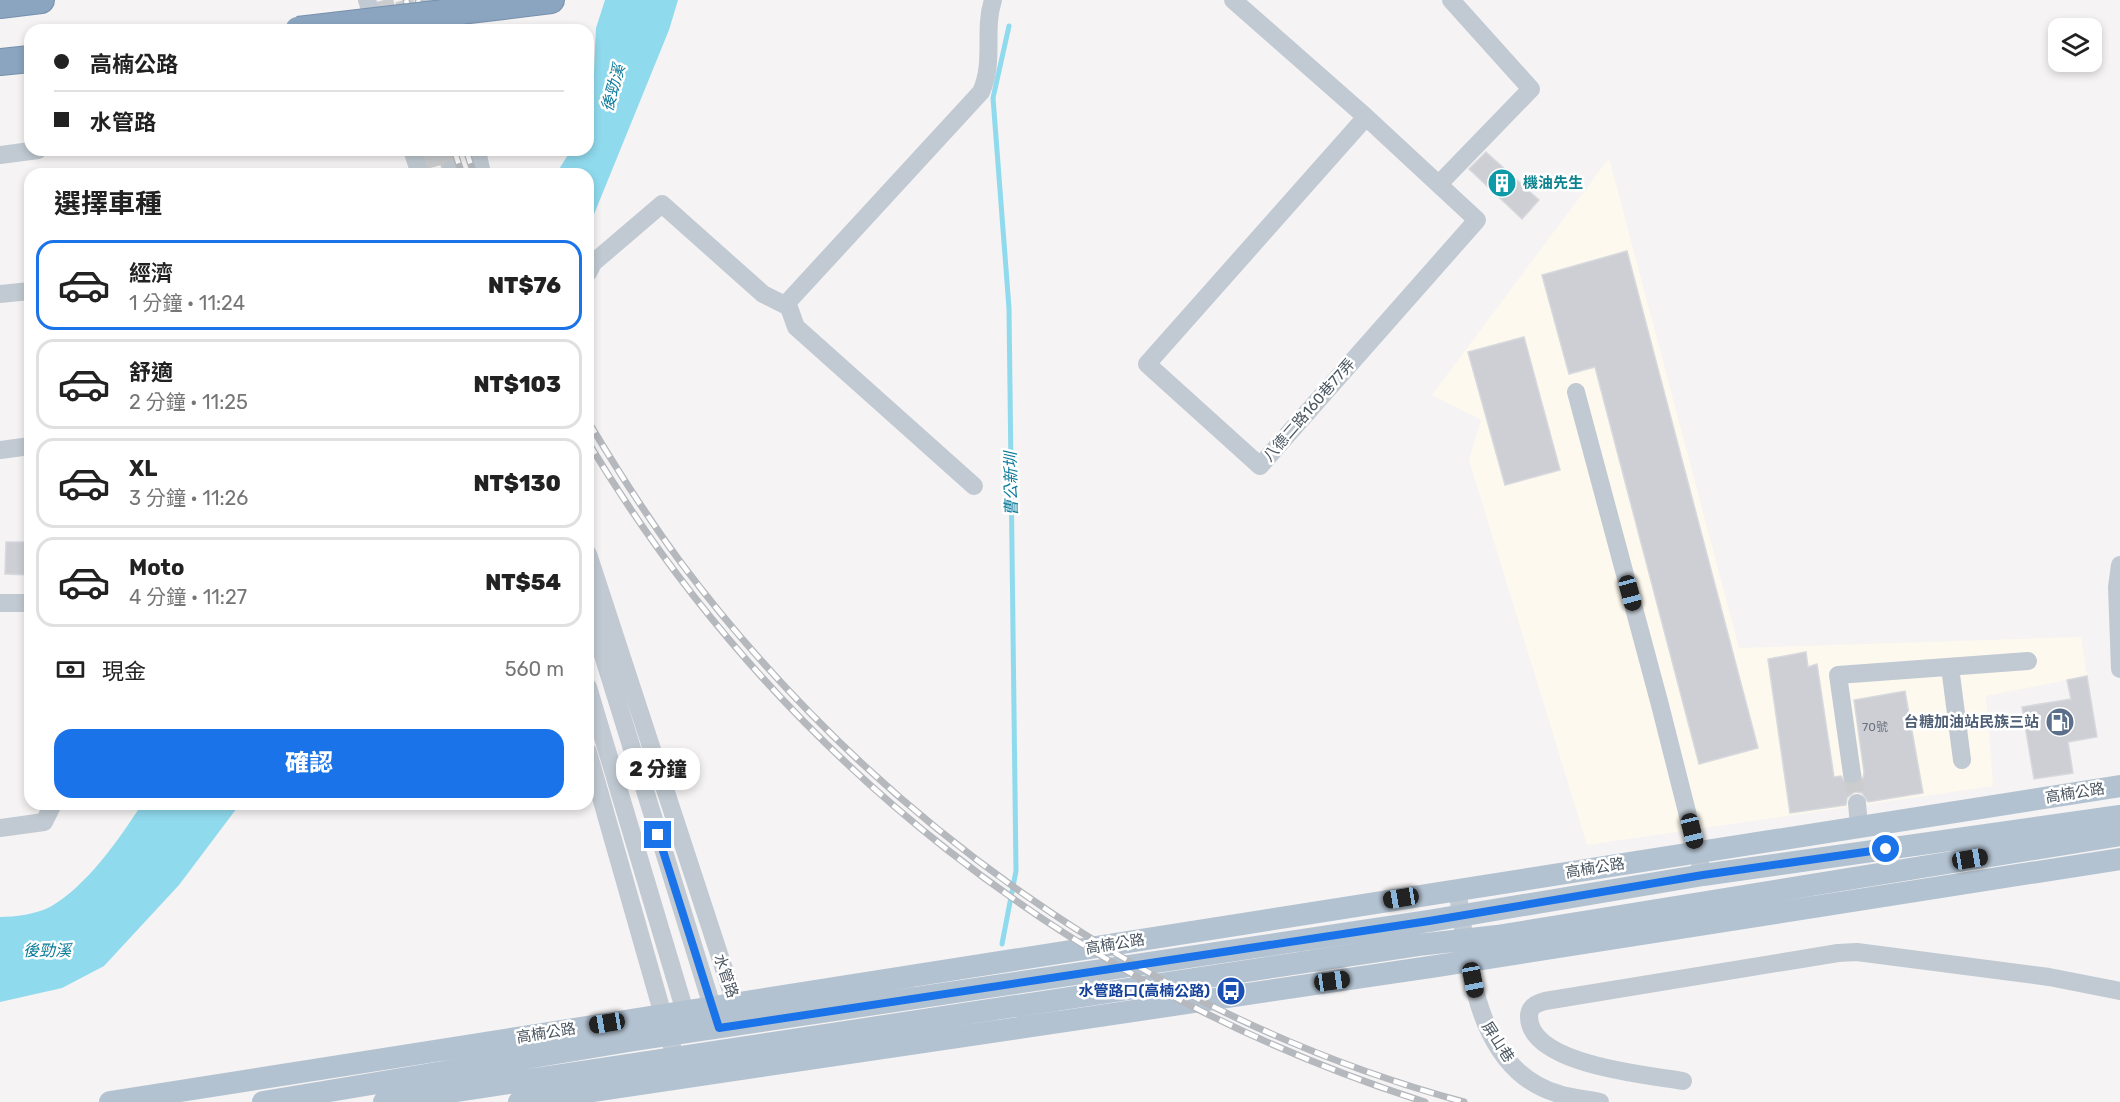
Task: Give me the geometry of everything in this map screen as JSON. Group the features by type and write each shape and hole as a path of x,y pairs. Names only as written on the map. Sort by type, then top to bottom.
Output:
{"highway":[{"path":"0,5 42,0"},
{"path":"349,24 551,0"},
{"path":"0,62 24,60"}],"main road":[{"name":"高楠公路","path":"519,1102 702,1063 723,1038 742,1025 1457,889 2120,786"},
{"name":"高楠公路","path":"742,1025 1461,916 1703,875 2120,816"},
{"name":"高楠公路","path":"742,1025 1418,945 1467,950 2120,835"},
{"name":"高楠公路","path":"110,1102 678,1023 723,1038 1467,950 2120,859"},
{"name":"高楠公路","path":"263,1102 678,1023"},
{"name":"高楠公路","path":"384,1102 675,1057 702,1063"}],"street":[{"path":"367,0 374,24"},
{"path":"431,0 438,24"},
{"path":"594,262 662,204 763,294 785,305 981,92 987,77 990,12 993,0"},
{"name":"八德二路160巷77弄","path":"1233,0 1366,117 1477,220 1260,466 1147,364 1366,117"},
{"path":"1439,184 1531,89 1451,0"},
{"path":"0,155 24,152"},
{"path":"0,294 24,292"},
{"path":"787,303 796,327 975,486"},
{"path":"1576,392 1703,875"},
{"path":"0,450 24,447"},
{"path":"2120,565 2117,588 2120,669"},
{"name":"水管路","path":"594,572 742,1025"},
{"path":"0,603 24,603"},
{"name":"水管路","path":"594,626 723,1038"},
{"path":"1852,774 1838,675 2028,661"},
{"path":"1950,666 1962,760"},
{"path":"594,709 678,1023 675,1057"},
{"path":"594,771 678,1023 702,1063"},
{"path":"1857,803 1859,826"},
{"path":"0,828 44,822 50,810"},
{"name":"屏山巷","path":"1457,889 1478,1006 1486,1029 1509,1062 1524,1076 1558,1094 1600,1102"},
{"path":"1683,1081 1591,1065 1570,1059 1552,1049 1538,1037 1529,1013 1537,1003 1545,1001 1838,952 1857,952 2049,977 2120,991"},
{"path":"723,1038 742,1025"}],"shaded area":[{"path":"1609,158 1739,648 2081,637 2087,676 1986,696 1993,786 1587,845 1469,460 1481,420 1432,395"}],"water":[{"name":"後勁溪","path":"605,0 678,0 669,30 594,214 594,168 560,168 567,156 594,156 596,28"},
{"name":"後勁溪","path":"138,810 235,810 179,885 104,966 62,988 0,1002 0,917 38,912 64,898 101,861"}],"building":[{"name":"機油先生","path":"1486,152 1539,200 1522,219 1469,169"},
{"path":"1627,251 1758,748 1699,764 1595,367 1569,374 1542,275"},
{"path":"1524,337 1560,470 1505,485 1468,352"},
{"path":"6,542 24,542 24,575 5,574"},
{"path":"1806,652 1808,667 1817,664 1834,777 1841,776 1844,781 1853,785 1863,778 1854,700 1905,691 1923,793 1868,802 1862,793 1855,792 1847,798 1846,805 1790,813 1768,659"},
{"name":"台糖加油站民族三站","path":"2087,676 2097,737 2068,742 2073,773 2034,779 2022,707 2071,699 2067,680"}],"waterway":[{"name":"曹公新圳","path":"1002,944 1016,871 1009,308 993,98 1009,26"}],"tunnel":[{"path":"384,0 390,24"},
{"path":"404,0 411,24"},
{"path":"430,156 433,168"},
{"path":"448,156 450,168"},
{"path":"1852,774 1857,803"}],"railway":[{"path":"406,0 413,24"},
{"path":"418,0 425,24"},
{"path":"456,156 460,168"},
{"path":"468,156 472,168"},
{"path":"594,431 679,560 755,654 839,742 930,822 1026,896 1129,961 1236,1018 1348,1065 1464,1102"},
{"path":"594,451 664,557 750,663 844,761 946,849 1056,928 1173,996 1296,1054 1425,1102"}],"place":[{"name":"機油先生","path":"1502,183"},
{"name":"台糖加油站民族三站","path":"2060,722"},
{"name":"水管路口(高楠公路)","path":"1231,991"}],"route":[{"path":"658,835 719,1028 1429,921 1703,875 1886,849"}]}
